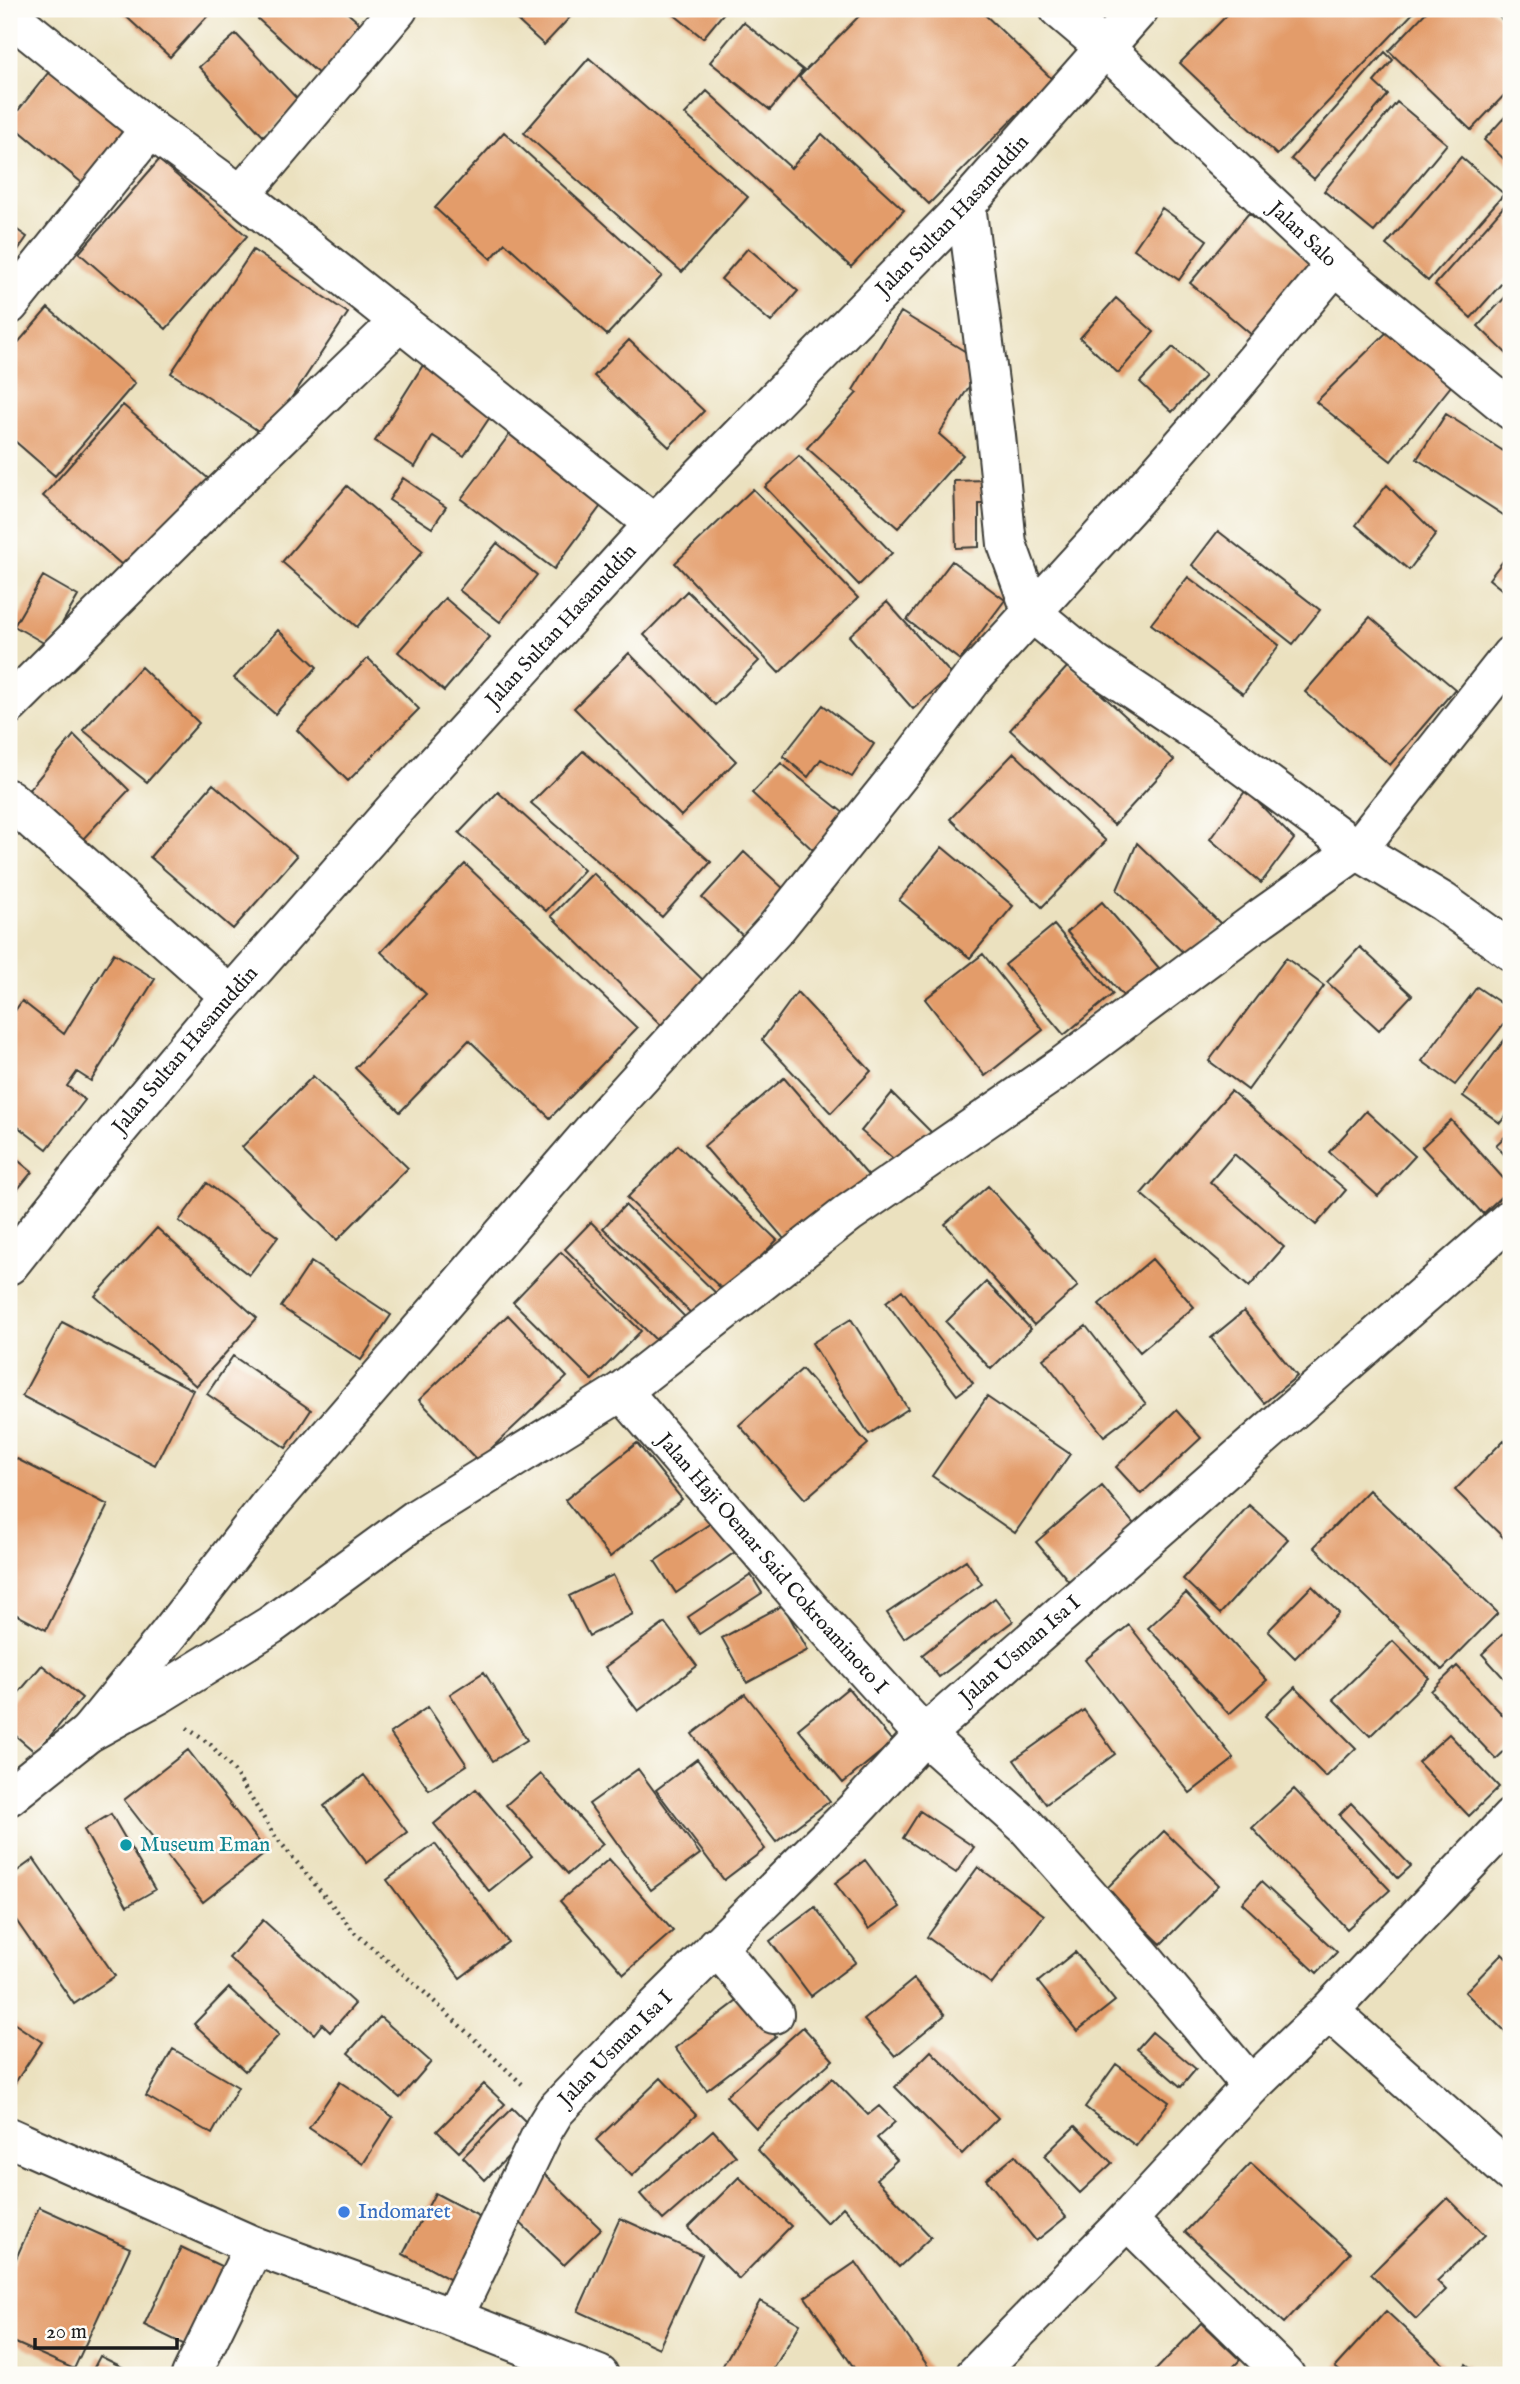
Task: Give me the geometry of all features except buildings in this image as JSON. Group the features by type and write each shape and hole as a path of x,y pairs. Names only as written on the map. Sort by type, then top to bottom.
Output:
{"main road":[{"path":"241,195 398,9"},
{"name":"Jalan Salo","path":"1059,9 1104,47 1335,265 1511,410"},
{"name":"Jalan Sultan Hasanuddin","path":"9,1265 230,996 400,803 654,524 966,205 1139,9"},
{"path":"9,15 150,129 241,195 654,524"},
{"path":"9,305 150,129"},
{"path":"966,205 995,423 1007,544 1032,614 1096,665 1204,737 1357,850 1443,902 1511,951"},
{"path":"88,1733 270,1504 608,1113 776,928 910,761 973,677 1228,393 1335,265"},
{"path":"9,705 400,321"},
{"path":"9,1796 88,1733 161,1693 271,1625 416,1519 622,1391 849,1213 1061,1067 1357,850 1511,655"},
{"path":"9,799 230,996"},
{"name":"Jalan Usman Isa I","path":"453,2318 555,2111 854,1811 924,1735 1511,1218"},
{"name":"Jalan Haji Oemar Said Cokroaminoto I","path":"622,1391 816,1616 924,1735 1026,1826 1141,1955 1251,2086"},
{"path":"975,2375 1126,2220 1251,2086 1329,2011 1511,1818"},
{"path":"716,1947 774,2014"},
{"path":"1329,2011 1511,2173"},
{"path":"9,2137 254,2246 453,2318 599,2375"},
{"path":"1126,2220 1284,2375"},
{"path":"191,2375 254,2246"}],"path":[{"path":"161,1693 172,1718 211,1745 234,1771 275,1836 356,1934 555,2111"}],"place":[{"name":"Museum Eman","path":"126,1845"},
{"name":"Indomaret","path":"344,2212"}]}
